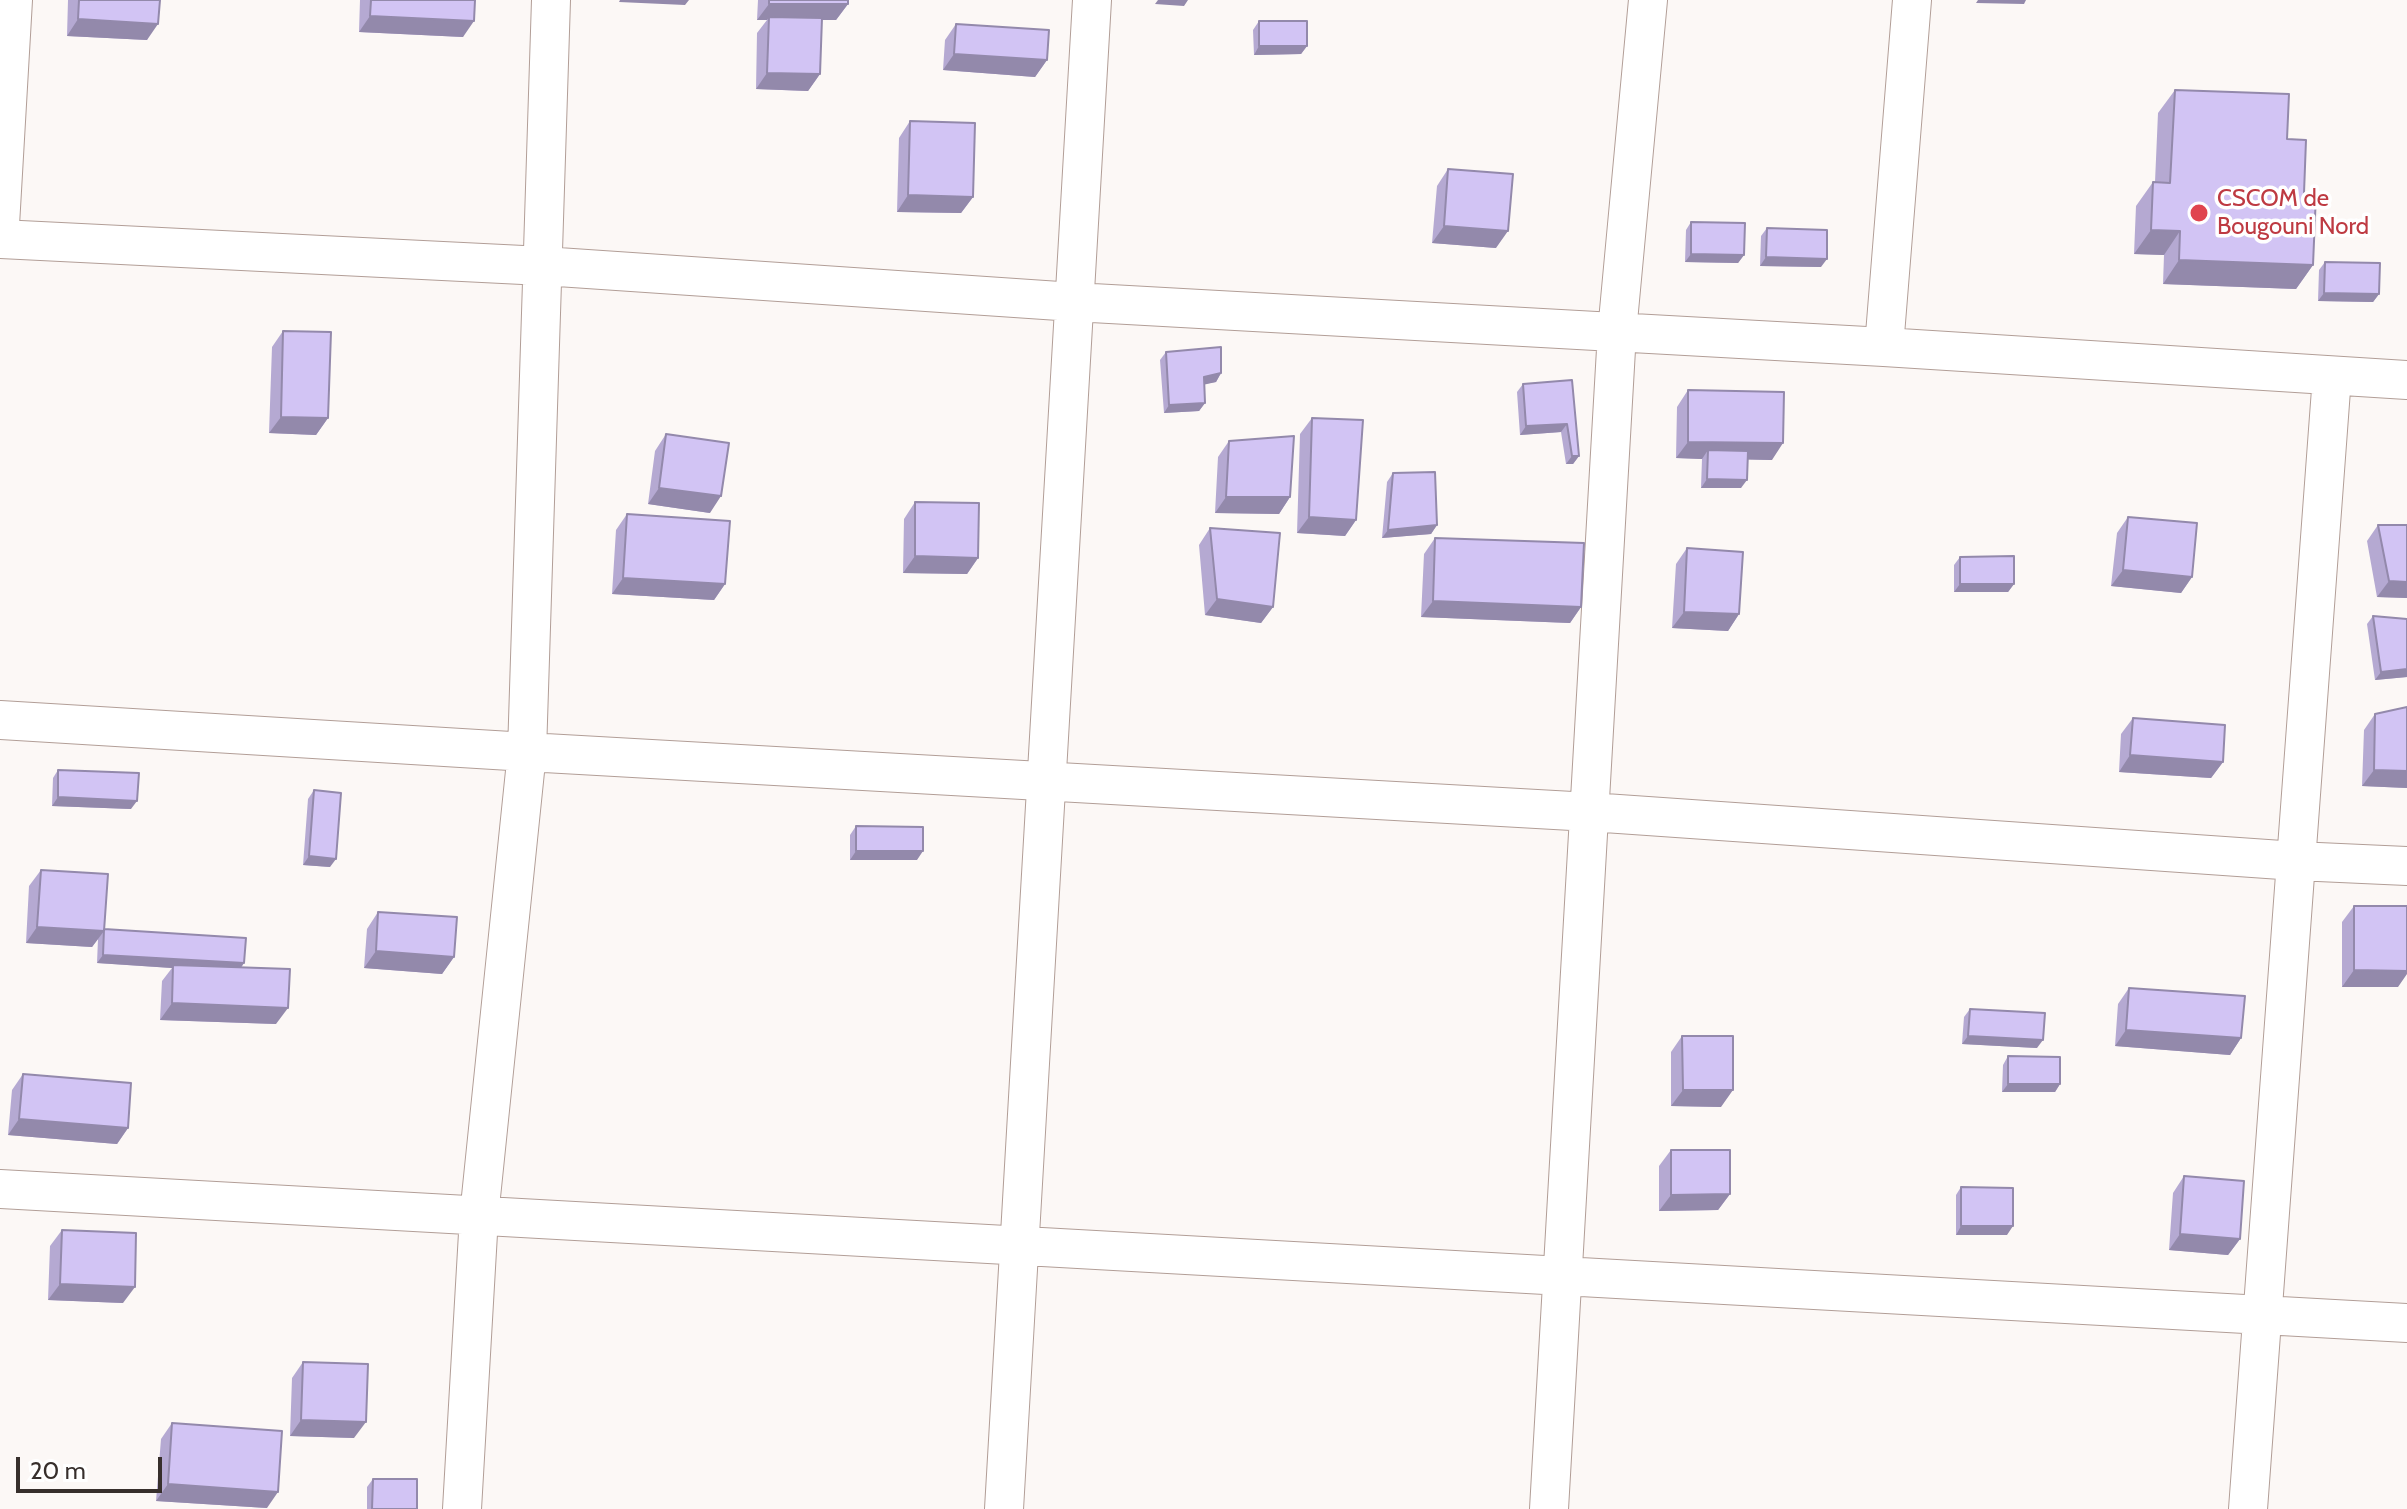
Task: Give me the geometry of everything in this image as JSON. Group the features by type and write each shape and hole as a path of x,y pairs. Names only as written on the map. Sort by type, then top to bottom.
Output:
{"street":[{"path":"0,225 13,0"},
{"path":"462,1509 479,1216 527,752 551,0"},
{"path":"1004,1509 1092,0"},
{"path":"1549,1509 1617,332 1648,0"},
{"path":"1884,347 1912,0"},
{"path":"0,239 543,266 1074,302 2407,380"},
{"path":"2248,1509 2332,376"},
{"path":"0,720 1590,812 2407,866"},
{"path":"0,1189 2407,1323"}],"building":[{"path":"79,0 160,0 158,24 78,19"},
{"path":"371,0 475,0 474,21 370,16"},
{"path":"769,0 848,0 848,4 769,4"},
{"path":"769,17 822,18 820,74 767,73"},
{"path":"1259,21 1307,21 1307,46 1259,46"},
{"path":"956,24 1049,30 1047,60 954,54"},
{"path":"2175,90 2289,94 2287,139 2306,140 2304,193 2316,194 2313,265 2179,260 2180,231 2151,230 2153,182 2170,183"},
{"path":"910,121 975,123 973,197 908,195"},
{"path":"1448,169 1513,174 1508,231 1444,226"},
{"path":"1691,222 1745,223 1744,255 1691,254"},
{"path":"1767,228 1827,230 1827,259 1766,257"},
{"path":"2325,262 2380,263 2379,294 2324,293"},
{"path":"283,331 331,332 328,418 281,417"},
{"path":"1221,347 1221,373 1204,377 1205,403 1169,405 1166,352"},
{"path":"1572,380 1579,456 1572,456 1567,424 1526,426 1523,384"},
{"path":"1688,390 1784,392 1783,443 1688,442"},
{"path":"1312,418 1363,420 1356,520 1309,517"},
{"path":"666,434 729,443 721,496 659,488"},
{"path":"1294,436 1290,497 1226,497 1229,441"},
{"path":"1708,450 1748,451 1747,480 1707,479"},
{"path":"1435,472 1437,525 1388,530 1393,473"},
{"path":"915,502 979,503 978,558 915,556"},
{"path":"627,514 730,521 725,584 623,578"},
{"path":"2128,517 2197,523 2192,577 2123,570"},
{"path":"2378,525 2407,525 2407,582 2389,581"},
{"path":"1210,528 1280,533 1273,607 1217,599"},
{"path":"1435,538 1584,543 1581,607 1433,601"},
{"path":"1687,548 1743,552 1739,614 1684,612"},
{"path":"2014,556 2014,584 1960,584 1960,557"},
{"path":"2373,616 2407,619 2407,669 2381,672"},
{"path":"2407,707 2407,771 2374,770 2375,714"},
{"path":"2133,718 2225,725 2223,762 2130,755"},
{"path":"58,770 139,773 137,801 58,797"},
{"path":"314,790 341,793 336,859 309,856"},
{"path":"856,826 923,827 923,851 856,851"},
{"path":"41,870 108,874 104,931 37,927"},
{"path":"2354,906 2407,906 2407,971 2354,970"},
{"path":"378,912 457,917 454,957 376,951"},
{"path":"104,929 246,938 244,963 103,955"},
{"path":"173,965 290,969 288,1008 172,1003"},
{"path":"2129,988 2245,996 2241,1038 2126,1030"},
{"path":"1970,1009 2045,1013 2043,1040 1968,1036"},
{"path":"1682,1036 1733,1036 1733,1090 1683,1090"},
{"path":"2008,1056 2060,1057 2060,1084 2008,1084"},
{"path":"23,1074 131,1083 128,1128 19,1119"},
{"path":"1671,1150 1730,1150 1730,1194 1671,1195"},
{"path":"2184,1176 2244,1181 2240,1239 2180,1234"},
{"path":"1961,1187 2013,1188 2013,1226 1961,1226"},
{"path":"62,1230 136,1233 135,1287 60,1284"},
{"path":"303,1362 368,1364 366,1422 301,1420"},
{"path":"172,1423 282,1431 278,1492 168,1484"},
{"path":"373,1479 417,1479 417,1509 372,1509"}],"place":[{"name":"CSCOM de Bougouni Nord","path":"2199,213"}]}
